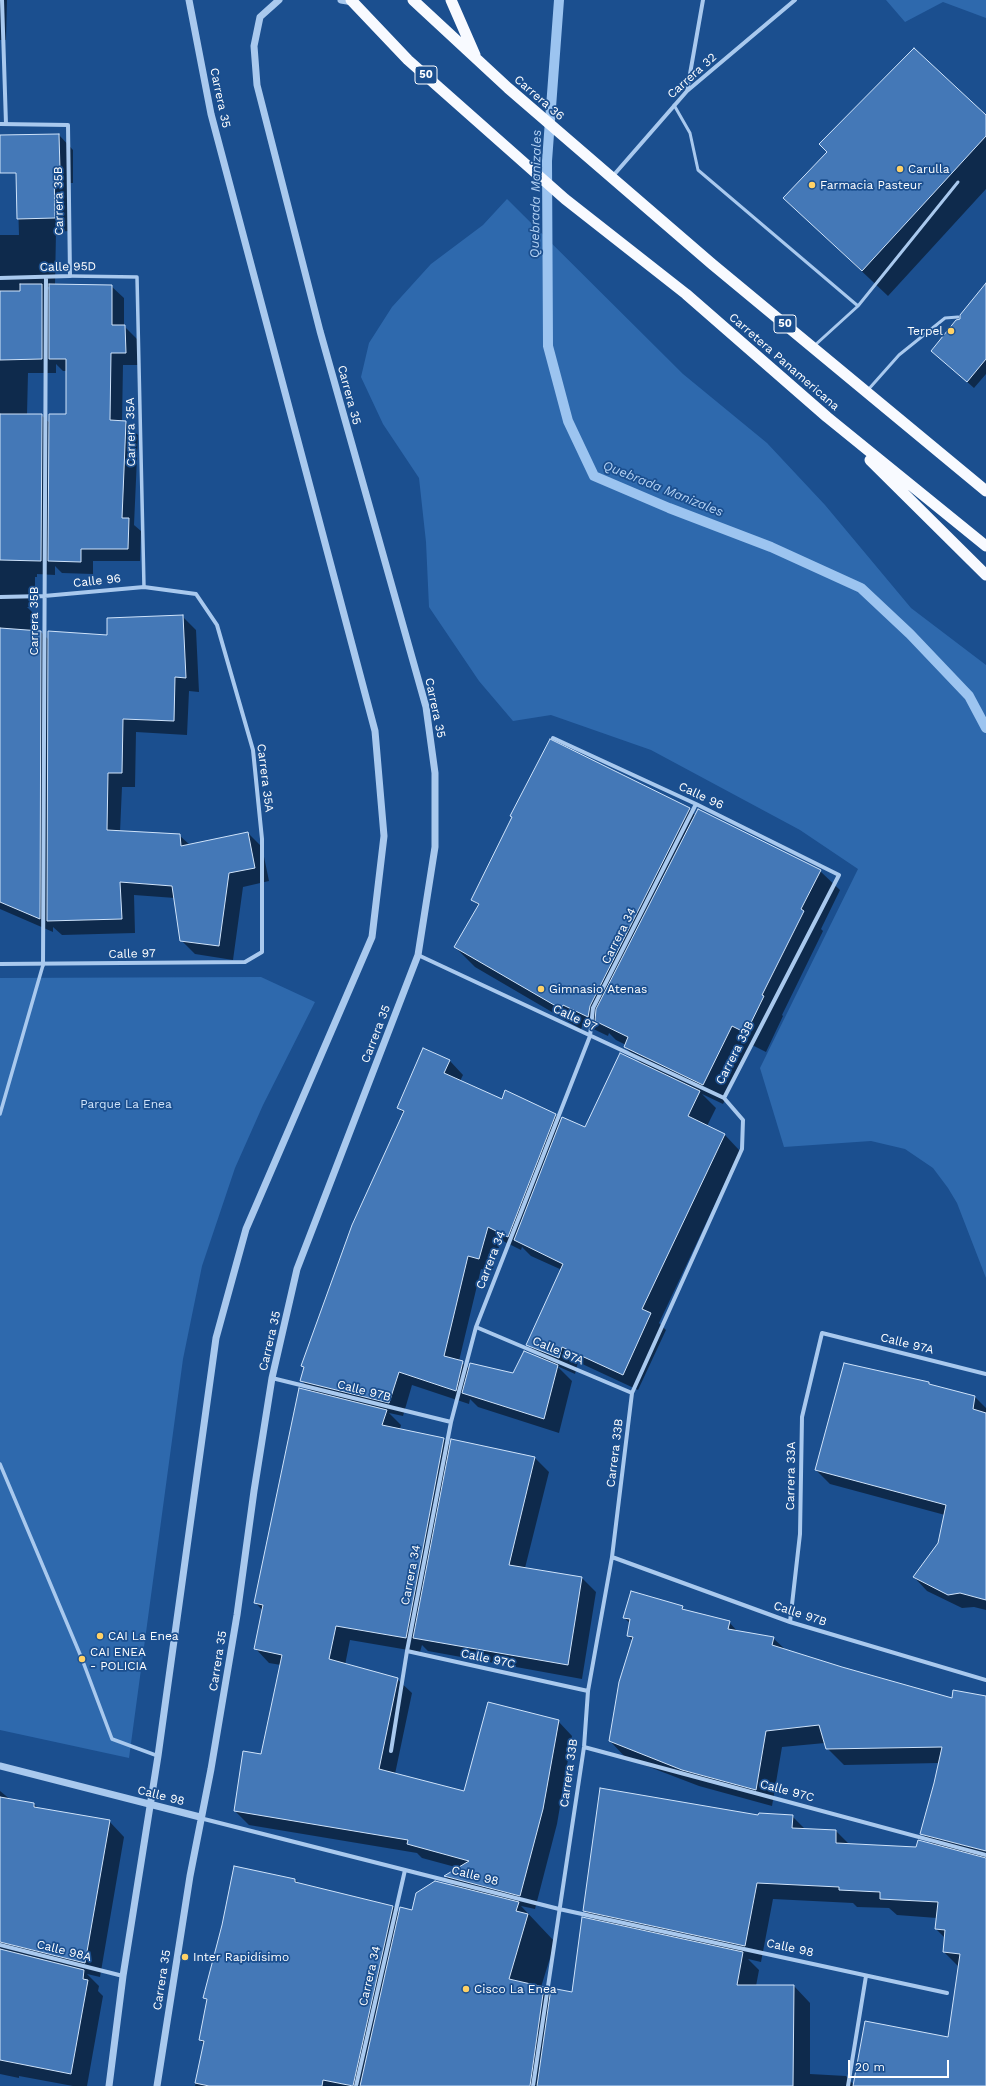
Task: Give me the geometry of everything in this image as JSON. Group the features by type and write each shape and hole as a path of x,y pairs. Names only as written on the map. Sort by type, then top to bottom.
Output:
{"highway":[{"name":"50","path":"414,0 476,59"},
{"path":"451,0 476,59"},
{"name":"Carretera Panamericana","path":"352,1 408,60 565,199 686,294 827,417 986,546"},
{"name":"Carrera 36","path":"476,59 612,178"},
{"name":"50","path":"612,178 866,393 986,491"},
{"path":"827,417 986,576"}],"street":[{"path":"0,124 6,124 2,0"},
{"name":"Carrera 35","path":"109,2086 123,1976 158,1756 216,1338 246,1229 372,937 384,836 375,731 211,114 189,0"},
{"name":"Carrera 35","path":"158,2086 200,1818 211,1769 235,1623 272,1378 297,1269 418,956 435,847 435,773 426,707 320,331 257,85 254,46 260,17 279,0"},
{"path":"341,0 352,1"},
{"path":"687,91 703,0"},
{"name":"Carrera 32","path":"612,178 687,91 795,0"},
{"name":"Carrera 35B","path":"6,124 68,125 70,276"},
{"name":"Calle 95D","path":"0,278 70,276 137,277"},
{"name":"Carrera 35B","path":"43,965 46,277"},
{"name":"Carrera 35A","path":"137,277 144,587"},
{"name":"Calle 96","path":"0,597 44,596 144,587 196,594"},
{"name":"Carrera 35A","path":"196,594 217,625 253,750 262,839 262,952"},
{"name":"Calle 96","path":"553,738 696,804 839,874"},
{"name":"Carrera 34","path":"391,1751 407,1651 451,1422 476,1327 590,1036 594,1008 696,804"},
{"name":"Carrera 33B","path":"533,2086 584,1747 588,1691 612,1557 632,1393 742,1149 743,1120 724,1098 839,874"},
{"name":"Calle 97","path":"0,964 43,965 245,962 262,952"},
{"name":"Calle 97","path":"418,956 724,1098"},
{"path":"0,1114 43,965"},
{"name":"Calle 97A","path":"476,1327 632,1393"},
{"name":"Calle 97A","path":"822,1333 986,1374"},
{"name":"Carrera 33A","path":"790,1622 800,1534 802,1417 822,1333"},
{"name":"Calle 97B","path":"272,1378 451,1422"},
{"path":"0,1464 82,1659 112,1739 158,1756"},
{"name":"Calle 97B","path":"612,1557 790,1622 986,1680"},
{"name":"Calle 97C","path":"407,1651 588,1691"},
{"name":"Calle 97C","path":"584,1747 986,1855"},
{"name":"Calle 98","path":"0,1766 559,1909 947,1993"},
{"name":"Carrera 34","path":"356,2086 405,1870"},
{"name":"Calle 98A","path":"0,1945 123,1976"},
{"path":"848,2086 866,1976"}],"lane":[{"path":"674,105 690,133 698,170 858,306"},
{"path":"812,347 858,306 958,182"},
{"path":"866,393 899,355 944,318 958,317"}],"green space":[{"path":"886,0 986,0 986,18 943,2 905,22"},
{"path":"507,199 683,374 767,443 825,505 911,608 986,665 986,1278 957,1203 948,1188 933,1168 905,1149 871,1141 784,1147 760,1068 858,869 800,830 651,750 551,715 513,721 479,681 429,607 426,542 419,478 383,424 361,377 369,343 392,307 431,264 483,225"},
{"name":"Parque La Enea","path":"261,977 315,1002 263,1105 235,1168 202,1266 183,1359 129,1758 0,1730 0,978"}],"building":[{"name":"Carulla","path":"914,48 986,115 986,136 862,271 783,198 827,152 819,144"},
{"path":"59,134 60,170 54,170 55,218 17,219 16,173 0,173 0,135"},
{"path":"986,283 986,359 967,382 931,351 956,320 960,319 960,315"},
{"path":"20,284 42,284 42,359 0,360 0,291 20,291"},
{"path":"49,284 112,285 112,325 125,325 126,353 111,353 110,420 126,421 122,518 129,518 128,549 81,549 81,562 48,561 49,414 66,414 66,359 49,359"},
{"path":"0,414 42,414 41,561 0,560"},
{"path":"183,615 186,678 175,677 174,721 123,719 122,773 108,773 107,830 180,834 181,846 248,832 255,868 229,873 219,946 180,941 172,886 120,882 122,919 47,921 48,631 107,635 107,618"},
{"path":"0,628 41,631 40,919 0,902"},
{"path":"550,739 690,808 590,1006 588,1017 563,1005 561,1009 454,947 479,904 471,900 512,817 510,816"},
{"path":"698,809 821,870 801,909 804,911 762,995 764,996 746,1033 732,1026 703,1085 624,1047 628,1037 595,1021 596,1009"},
{"path":"423,1048 450,1060 444,1073 502,1099 505,1090 556,1114 508,1237 488,1227 479,1259 468,1256 444,1356 463,1361 456,1391 399,1372 389,1403 300,1381 304,1367 301,1366 352,1225 404,1111 397,1108"},
{"path":"620,1053 700,1091 688,1116 725,1134 642,1309 651,1313 623,1375 562,1347 559,1358 526,1345 563,1264 514,1240 562,1117 585,1127"},
{"path":"524,1351 558,1365 544,1419 462,1393 470,1363 513,1373"},
{"path":"844,1363 929,1382 929,1384 975,1396 973,1409 986,1413 986,1600 960,1593 948,1595 913,1577 938,1543 946,1505 815,1470"},
{"path":"299,1388 387,1410 382,1425 444,1438 406,1638 336,1626 329,1659 398,1678 379,1769 464,1791 488,1702 559,1720 543,1809 520,1896 444,1876 469,1861 407,1844 408,1840 234,1811 243,1751 261,1754 282,1655 254,1649 263,1605 254,1603"},
{"path":"451,1439 535,1457 509,1565 582,1577 568,1665 413,1638"},
{"path":"631,1591 683,1606 682,1609 730,1621 728,1629 774,1637 772,1645 842,1667 952,1698 953,1690 986,1696 986,1851 920,1834 942,1747 826,1749 819,1725 766,1731 756,1790 682,1770 609,1741 619,1682 633,1637 627,1636 630,1619 623,1618"},
{"path":"600,1788 758,1815 759,1813 793,1815 792,1828 836,1830 836,1843 916,1847 918,1840 986,1858 986,2086 853,2086 865,2021 948,2037 960,1954 943,1952 945,1930 935,1929 938,1902 880,1899 880,1892 839,1890 839,1887 757,1883 745,1946 583,1911"},
{"path":"0,1797 34,1803 34,1807 110,1820 85,1963 0,1942"},
{"path":"234,1866 295,1879 295,1882 393,1906 353,2086 323,2080 322,2086 209,2086 195,2083 204,2041 199,2040 207,1999 203,1998 222,1925"},
{"name":"Cisco La Enea","path":"435,1881 519,1902 516,1911 528,1914 509,1979 544,1987 530,2086 360,2086 400,1907 412,1910 416,1893"},
{"path":"582,1917 743,1952 737,1985 794,1985 793,2086 537,2086 551,1988 572,1992"},
{"path":"0,1949 84,1970 83,1979 88,1980 71,2074 0,2060"}],"waterway":[{"name":"Quebrada Manizales","path":"559,0 547,161 548,346 568,421 594,476 669,508 771,547 861,588 910,634 969,696 986,728"}],"place":[{"name":"Carulla","path":"900,169"},
{"name":"Farmacia Pasteur","path":"812,185"},
{"name":"Terpel","path":"951,331"},
{"name":"Gimnasio Atenas","path":"541,989"},
{"name":"CAI La Enea","path":"100,1636"},
{"name":"CAI ENEA - POLICIA","path":"82,1659"},
{"name":"Inter Rapidísimo","path":"185,1957"},
{"name":"Cisco La Enea","path":"466,1989"}]}
